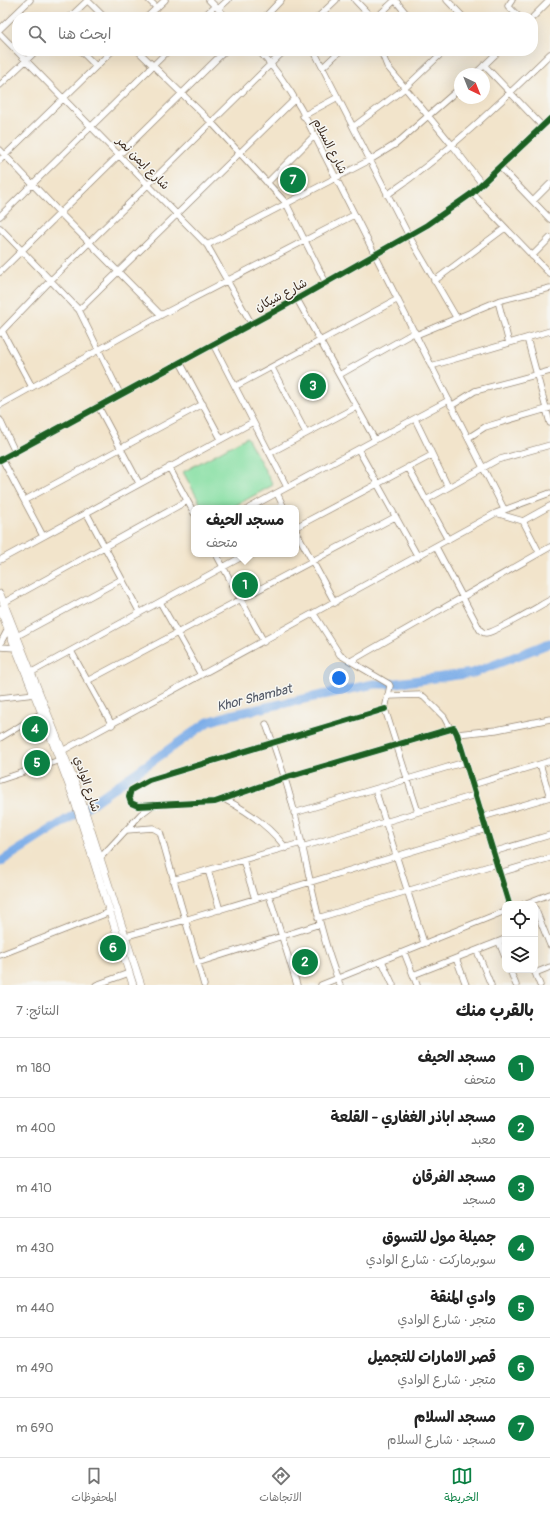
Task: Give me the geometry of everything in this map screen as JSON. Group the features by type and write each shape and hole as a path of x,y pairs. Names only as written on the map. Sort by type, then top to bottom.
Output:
{"main road":[{"name":"شارع الوادي","path":"0,594 8,629 60,760 76,795"},
{"name":"شارع الوادي","path":"2,606 17,636 64,750 76,795 100,858 141,985"},
{"name":"شارع الوادي","path":"85,821 110,912 133,985"}],"street":[{"path":"18,12 30,0"},
{"path":"75,12 87,0 99,12"},
{"path":"149,0 157,8"},
{"path":"153,12 165,0"},
{"path":"209,0 221,12"},
{"path":"210,12 228,0"},
{"path":"270,12 281,0"},
{"path":"323,12 336,0"},
{"path":"355,0 366,12"},
{"path":"382,12 395,0 405,12"},
{"path":"448,0 459,12"},
{"path":"512,0 508,6 514,12"},
{"path":"538,12 550,0"},
{"path":"0,29 12,17"},
{"name":"شارع ايمن نمر","path":"0,34 12,46"},
{"path":"388,195 420,173 454,146 550,54"},
{"name":"شارع ايمن نمر","path":"22,56 208,245 251,323"},
{"path":"0,85 30,56"},
{"path":"86,56 96,66"},
{"path":"0,160 107,56"},
{"path":"143,56 180,94 212,123 239,154 286,203 326,282"},
{"path":"0,216 163,56"},
{"path":"0,272 220,56"},
{"name":"شارع السلام","path":"264,56 271,64 295,99 313,137 398,299 504,509"},
{"path":"32,387 1,332 89,242 279,56"},
{"path":"317,56 409,236 456,317"},
{"path":"323,67 335,56"},
{"path":"383,56 387,66 454,146 482,184"},
{"path":"353,127 405,88 439,56"},
{"path":"481,68 493,56"},
{"path":"484,65 542,126"},
{"path":"208,245 286,203 335,179 396,144 429,117 454,94"},
{"path":"303,116 338,97"},
{"path":"78,310 295,99"},
{"name":"شارع شيكان","path":"1,459 297,299 409,236 456,206 472,193 550,118"},
{"path":"267,183 313,137"},
{"path":"0,150 161,315"},
{"path":"500,167 550,219"},
{"path":"533,201 550,184"},
{"path":"472,193 550,274"},
{"path":"0,405 161,315 354,215"},
{"path":"0,228 78,310 120,394"},
{"path":"434,281 505,228"},
{"path":"532,256 550,238"},
{"path":"339,375 415,333 498,301 550,288"},
{"path":"297,299 375,440"},
{"path":"236,386 398,299"},
{"path":"498,301 509,343"},
{"path":"431,366 550,331"},
{"path":"527,338 548,408 550,423"},
{"path":"213,344 287,487"},
{"path":"180,362 221,439"},
{"path":"272,368 306,433"},
{"path":"254,505 414,419 475,391 550,371"},
{"path":"26,500 203,404"},
{"path":"98,406 139,483"},
{"path":"270,453 356,406"},
{"path":"468,438 485,427 548,408"},
{"path":"414,419 448,487"},
{"path":"0,420 14,452"},
{"path":"0,560 253,422"},
{"path":"426,500 501,458 550,445"},
{"path":"358,449 418,557"},
{"path":"299,525 432,455"},
{"path":"1,459 26,500 43,536"},
{"path":"169,467 191,508"},
{"path":"408,467 448,540"},
{"path":"276,493 282,505"},
{"path":"64,750 264,642 496,513 550,494"},
{"path":"2,606 187,501"},
{"path":"496,513 523,521 550,506"},
{"path":"86,512 140,613"},
{"path":"87,681 311,560 395,517"},
{"path":"523,521 539,552"},
{"path":"299,537 335,603"},
{"path":"436,547 464,596 480,630 487,633 550,600"},
{"path":"351,661 550,547"},
{"path":"218,557 264,642"},
{"path":"32,672 241,557"},
{"path":"17,636 122,579"},
{"path":"160,602 201,675"},
{"path":"314,614 340,655 389,684 389,696 385,709 418,812"},
{"path":"0,644 8,629"},
{"path":"0,647 16,648"},
{"path":"71,651 112,725"},
{"path":"0,698 34,694"},
{"path":"389,696 420,695 444,717 450,728"},
{"path":"385,709 274,744 149,780 131,790 131,803 138,806 203,804 224,799 284,778 396,744 454,728 508,901"},
{"path":"0,738 42,713"},
{"path":"457,734 496,730 550,719"},
{"path":"266,724 274,744 294,813 319,921 340,985"},
{"path":"0,780 60,760"},
{"path":"472,785 550,761"},
{"path":"294,813 465,762"},
{"path":"482,817 550,797 540,764"},
{"path":"375,789 424,944"},
{"path":"173,880 386,822 475,795"},
{"path":"224,799 253,816 275,834 286,848"},
{"path":"100,858 108,847 127,830 140,814 154,805"},
{"path":"127,830 158,829 204,985"},
{"path":"126,936 220,910 486,829"},
{"path":"493,852 550,835"},
{"path":"499,873 550,858"},
{"path":"243,860 255,899"},
{"path":"197,963 282,936 319,921 407,891 496,864"},
{"path":"208,870 220,910"},
{"path":"535,901 550,894"},
{"path":"269,895 297,985"},
{"path":"0,955 110,912"},
{"path":"321,985 502,912"},
{"path":"538,915 550,945"},
{"path":"413,975 502,940"},
{"path":"499,942 502,950"},
{"path":"477,950 491,985"},
{"path":"404,952 417,985"},
{"path":"456,958 466,985"},
{"path":"382,961 392,985"},
{"path":"538,970 550,967"},
{"path":"96,985 129,973"},
{"path":"511,973 516,985"},
{"path":"536,973 540,985"}],"green space":[{"path":"247,437 273,485 236,505 201,505 183,472"}],"waterway":[{"name":"Khor Shambat","path":"0,862 91,804 208,722 230,715 374,684 389,684 473,673 550,643"}],"cycle path":[{"path":"0,460 297,299 427,225 471,194 550,119"},
{"path":"385,709 149,780 131,790 129,797 131,803 138,806 215,802 284,778 454,728 508,901"}],"place":[{"name":"مسجد السلام","path":"293,180"},
{"name":"مسجد الفرقان","path":"313,386"},
{"name":"مسجد الحيف","path":"245,585"},
{"name":"جميلة مول للتسوق","path":"35,729"},
{"name":"وادي المنقة","path":"37,763"},
{"name":"قصر الامارات للتجميل","path":"113,948"},
{"name":"مسجد اباذر الغفاري - القلعة","path":"305,962"}]}
